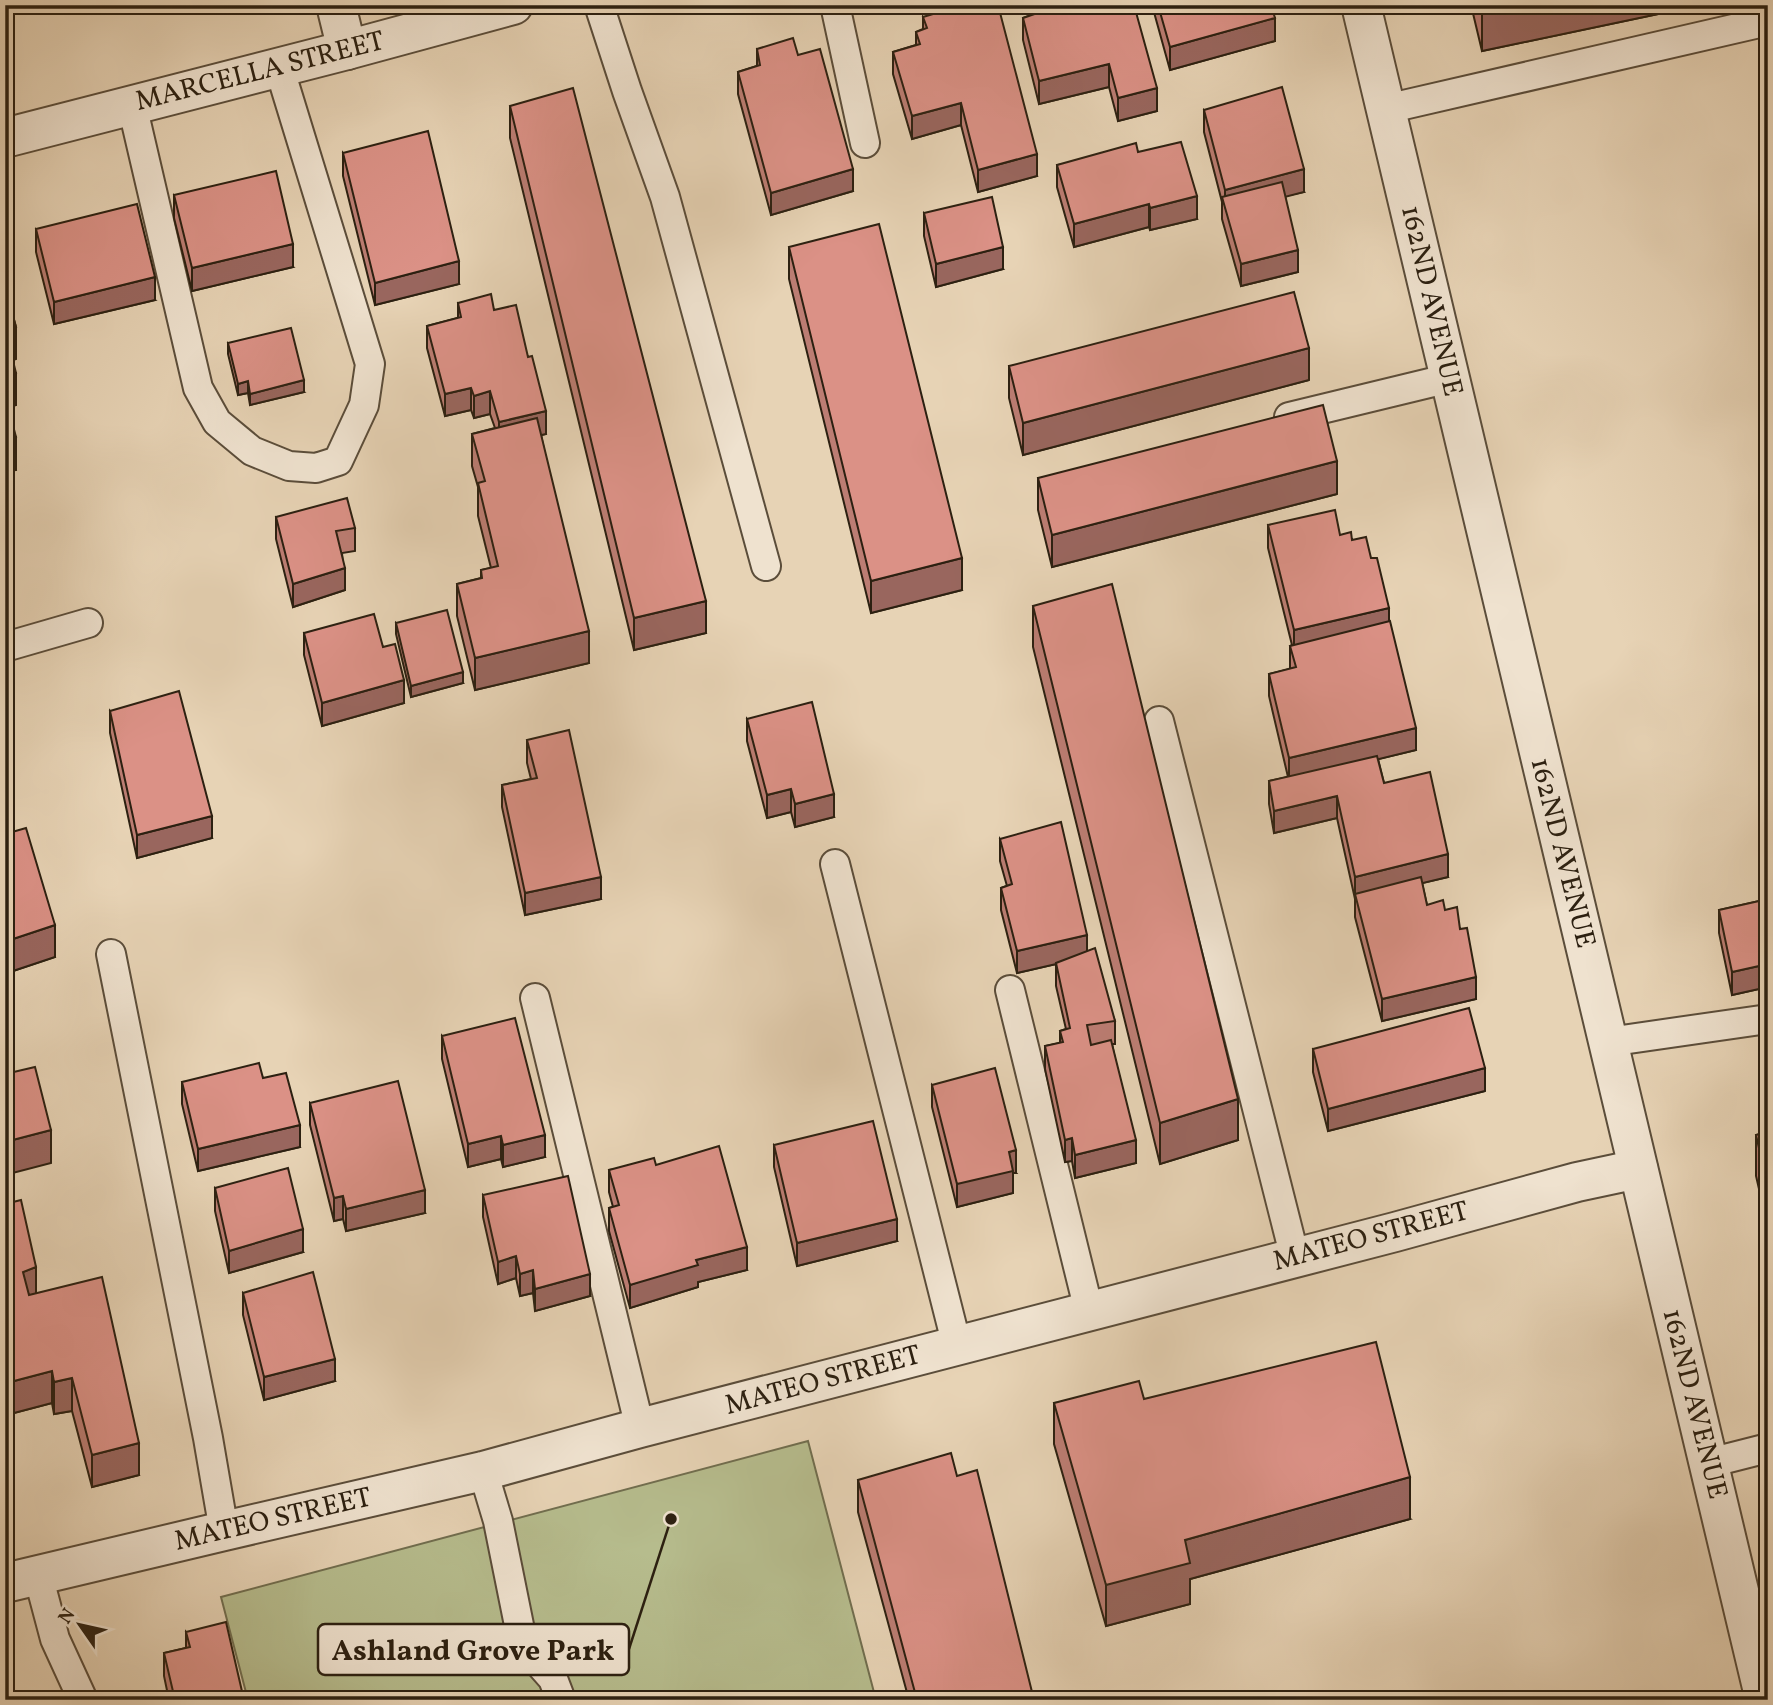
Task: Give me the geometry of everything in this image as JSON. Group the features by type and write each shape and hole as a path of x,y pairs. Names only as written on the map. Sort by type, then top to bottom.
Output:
{"street":[{"path":"336,5 347,50"},
{"name":"MARCELLA STREET","path":"5,138 513,5"},
{"name":"162ND AVENUE","path":"1361,5 1765,1700"},
{"name":"MATEO STREET","path":"21,1579 483,1471 1577,1182 1637,1169"}],"lane":[{"path":"599,5 665,197 766,566"},
{"path":"835,5 865,144"},
{"path":"1386,109 1768,22"},
{"path":"132,105 198,388 218,422 252,451 289,466 316,468 338,461 365,405 370,364 279,67"},
{"path":"1265,423 1450,378"},
{"path":"5,647 88,623"},
{"path":"1159,721 1294,1258"},
{"path":"835,864 957,1346"},
{"path":"111,954 206,1425 224,1531"},
{"path":"1010,990 1089,1311"},
{"path":"535,998 640,1428"},
{"path":"1608,1042 1768,1019"},
{"path":"1709,1463 1768,1448"},
{"path":"483,1471 498,1521 523,1645 553,1679 562,1700"},
{"path":"21,1579 55,1639 83,1700"}],"green space":[{"path":"808,1441 876,1700 248,1700 221,1597"}],"building":[{"path":"963,5 998,5 1037,154 978,170 961,103 912,116 893,52 920,44 916,32 927,28 923,17"},
{"path":"1045,5 1134,5 1157,88 1118,98 1109,64 1039,81 1023,18 1046,10"},
{"path":"1158,5 1271,5 1275,18 1170,47"},
{"path":"1481,5 1505,5 1482,10"},
{"path":"793,38 798,55 820,49 853,169 771,193 738,72 760,65 757,49"},
{"path":"1282,87 1304,169 1225,190 1204,110"},
{"path":"573,88 706,601 634,618 510,106"},
{"path":"428,131 459,261 375,283 343,153"},
{"path":"1181,142 1197,196 1150,208 1149,204 1074,224 1057,165 1136,143 1138,152"},
{"path":"276,171 293,244 192,268 174,195"},
{"path":"1282,182 1298,250 1241,264 1222,197"},
{"path":"992,197 1003,247 936,264 924,213"},
{"path":"137,204 155,277 54,302 36,229"},
{"path":"879,224 962,558 871,581 789,247"},
{"path":"5,287 16,327 5,329"},
{"path":"1294,292 1309,348 1023,423 1009,366"},
{"path":"491,294 494,310 516,305 528,357 532,356 546,411 499,422 490,391 474,396 471,388 445,394 427,326 461,317 458,303"},
{"path":"291,328 304,380 250,394 248,381 238,384 228,343"},
{"path":"5,329 16,373 5,376"},
{"path":"5,395 16,437 5,440"},
{"path":"1323,405 1337,461 1052,535 1038,478"},
{"path":"537,418 589,631 475,658 457,584 482,578 481,570 498,566 478,483 485,481 472,434"},
{"path":"347,498 355,528 336,531 345,568 293,584 276,517"},
{"path":"1335,510 1340,535 1351,532 1352,540 1366,537 1371,558 1377,558 1389,608 1294,630 1268,525"},
{"path":"1112,584 1238,1099 1160,1123 1033,606"},
{"path":"447,610 463,672 411,686 396,623"},
{"path":"374,614 383,647 395,644 404,680 322,703 304,633"},
{"path":"1390,621 1416,728 1289,758 1269,674 1296,667 1290,646"},
{"path":"179,691 212,816 137,835 110,711"},
{"path":"812,702 834,794 795,804 791,789 767,795 747,719"},
{"path":"569,730 601,877 525,893 502,785 537,778 527,740"},
{"path":"1377,756 1384,783 1430,772 1448,854 1355,877 1337,796 1274,811 1269,781"},
{"path":"1061,822 1087,935 1017,951 1001,888 1012,884 1000,839"},
{"path":"26,828 55,925 10,940 5,921 5,834"},
{"path":"1421,877 1427,905 1443,900 1445,910 1457,907 1460,929 1467,928 1476,977 1382,999 1355,894"},
{"path":"1768,899 1768,964 1732,972 1719,910"},
{"path":"1095,948 1115,1021 1087,1025 1091,1045 1111,1040 1136,1140 1075,1155 1072,1138 1065,1140 1045,1046 1063,1042 1060,1031 1070,1028 1056,963"},
{"path":"1469,1008 1485,1068 1328,1109 1313,1049"},
{"path":"515,1018 545,1135 503,1145 501,1136 468,1144 442,1036"},
{"path":"259,1063 263,1078 286,1073 300,1125 198,1149 182,1082"},
{"path":"35,1067 51,1130 5,1142 5,1074"},
{"path":"995,1068 1016,1150 1009,1152 1013,1171 957,1184 932,1085"},
{"path":"398,1081 425,1190 346,1209 343,1196 334,1198 310,1103"},
{"path":"873,1121 897,1219 797,1243 774,1145"},
{"path":"1768,1132 1768,1187 1756,1135"},
{"path":"719,1146 747,1247 696,1260 698,1265 630,1285 609,1208 619,1205 609,1170 654,1158 656,1165"},
{"path":"288,1168 303,1229 229,1251 215,1188"},
{"path":"568,1176 590,1274 535,1289 533,1270 520,1274 516,1256 498,1262 483,1195"},
{"path":"21,1200 36,1267 23,1272 29,1295 102,1277 139,1443 92,1455 72,1378 54,1382 52,1371 14,1381 5,1343 5,1204"},
{"path":"313,1272 335,1359 264,1377 243,1293"},
{"path":"1376,1342 1410,1477 1185,1540 1190,1563 1106,1585 1054,1403 1139,1381 1144,1399"},
{"path":"951,1453 957,1476 977,1470 1034,1700 917,1700 858,1480"},
{"path":"226,1622 244,1700 175,1700 164,1653 190,1647 186,1632"},
{"path":"1648,1695 1649,1700 1629,1700"}],"place":[{"name":"Ashland Grove Park","path":"671,1519"}]}
